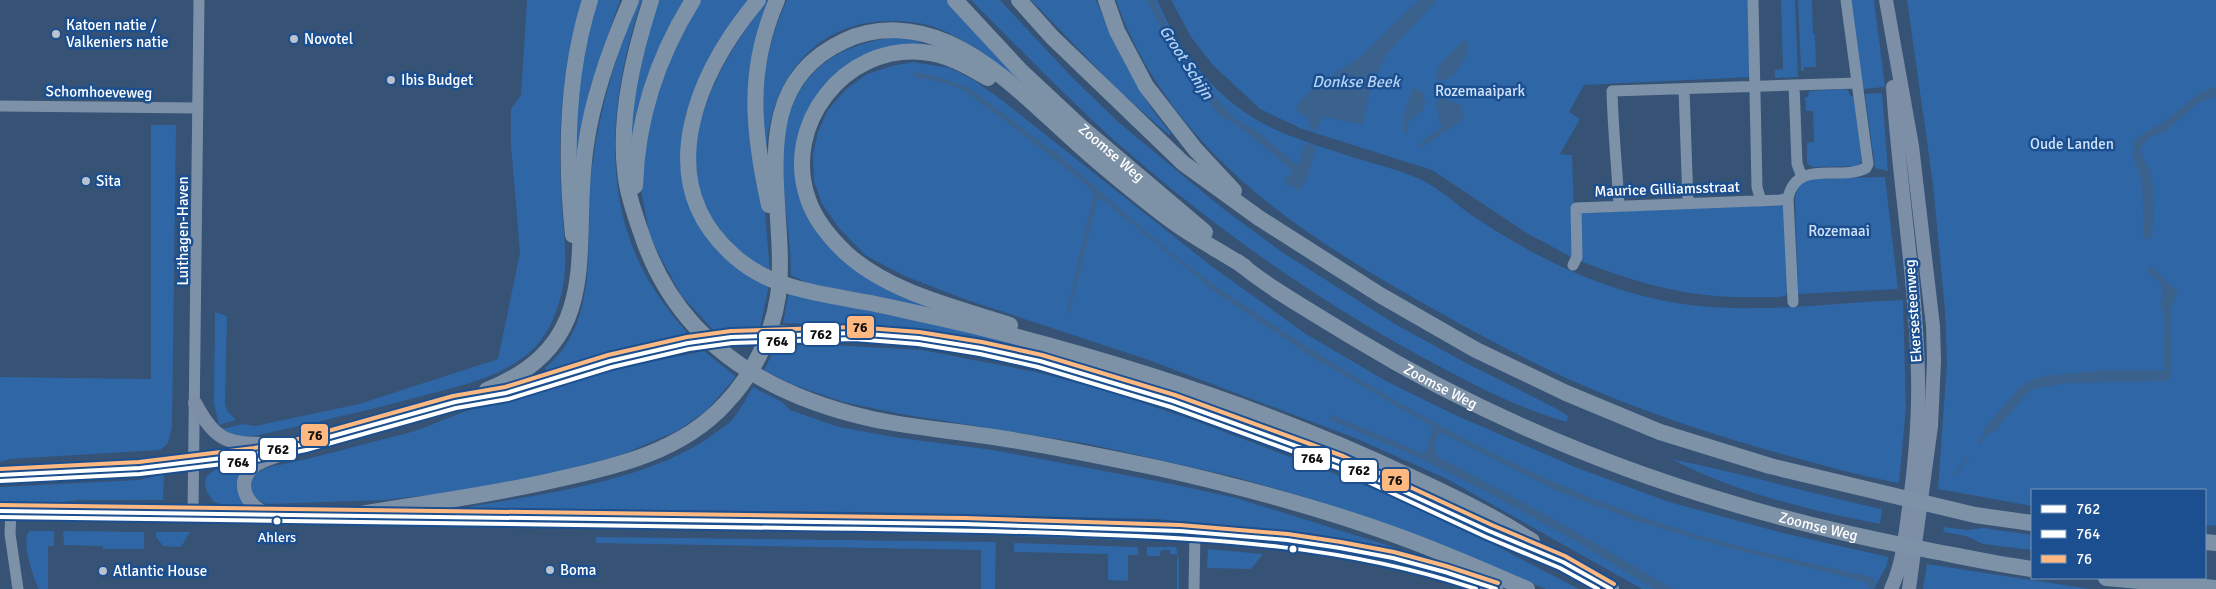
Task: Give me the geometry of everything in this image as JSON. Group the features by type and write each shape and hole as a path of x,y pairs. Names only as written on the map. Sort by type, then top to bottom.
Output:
{"highway":[{"path":"579,262 573,241 571,216 569,132 575,67 590,0"},
{"path":"455,402 516,376 549,350 572,309 577,285 583,164 588,130 612,48 631,0"},
{"path":"651,0 634,64 625,128 625,171 630,196 650,256 677,304 700,332 720,351 762,380 827,407 871,419 1073,450 1244,488 1395,535 1526,589"},
{"path":"636,216 636,166 646,108 664,55 693,0"},
{"path":"758,0 736,27 714,64 695,106 688,137 688,170 695,200 710,229 729,253 761,275 792,287 940,317 1126,368 1264,415 1346,446 1480,510 1514,529 1563,562 1611,589"},
{"path":"777,0 770,16 759,54 754,108 756,142 780,259"},
{"name":"Zoomse Weg","path":"955,0 1020,70 1080,126 1245,267 1313,313 1390,360 1516,424 1672,486 1751,511 1860,537 2031,568"},
{"path":"1019,0 1052,37 1183,163 1259,218 1380,295 1476,350 1566,393 1660,432 1770,466 1975,515 2031,523"},
{"path":"1106,0 1117,31 1146,86 1195,149 1259,218"},
{"path":"356,515 510,490 637,459 680,440 710,419 740,386 756,360 772,324 778,298 780,259 775,151 780,116 790,91 815,60 839,43 865,33 889,30 907,31 942,39 975,58 1014,87 1081,147 1170,220 1245,267"},
{"path":"1048,116 999,84 947,58 922,52 908,52 878,58 854,69 836,82 821,99 814,112 805,139 802,157 804,182 808,198 817,217 832,238 847,254 881,276 929,298 1092,351 1126,368"},
{"path":"304,444 455,402 517,390 610,361 647,352 731,337 854,332 918,338 981,348 1040,361 1173,401 1340,462 1488,531 1563,562"},
{"path":"2117,579 2216,588"}],"main road":[{"name":"Ekersesteenweg","path":"1886,0 1912,146 1930,293 1933,335 1931,426 1909,589"},
{"name":"Ekersesteenweg","path":"1890,31 1898,153 1916,326 1918,375 1913,479 1901,562 1891,589"},
{"path":"196,403 207,425 218,435 228,440 250,444 304,444"},
{"path":"0,475 140,468 255,454 304,444"},
{"path":"268,514 253,506 248,500 244,492 245,478 254,466 260,462 304,444"},
{"path":"5,511 975,524 1195,531 1358,551 1436,570 1496,589"}],"street":[{"name":"Luithagen-Haven","path":"193,513 196,403 199,0"},
{"path":"1753,0 1757,187 1761,201"},
{"path":"1793,302 1788,198 1791,188 1802,177 1812,174 1854,172 1866,168 1869,157 1846,0"},
{"path":"1619,206 1617,157 1613,142 1612,91 1857,83"},
{"path":"1794,85 1797,164 1802,177"},
{"path":"1684,89 1688,204"},
{"name":"Schomhoeveweg","path":"0,106 198,108"},
{"name":"Maurice Gilliamsstraat","path":"1572,266 1577,256 1576,208 1761,201 1788,198"},
{"path":"5,511 18,589"},
{"path":"1194,589 1195,531"}],"green space":[{"path":"527,0 582,0 569,55 560,131 565,270 556,312 543,337 520,360 494,374 466,384 356,413 245,438 240,438 222,429 243,424 255,426 359,404 498,359 520,253 511,146 511,109 521,95"},
{"path":"595,0 620,0 590,88 575,176 574,109"},
{"path":"639,0 642,0 631,34 617,106 615,142 622,214 633,248 649,281 668,310 690,336 616,352 547,371 545,368 563,349 575,327 583,303 587,278 591,175 598,130 615,64"},
{"path":"657,0 684,0 658,50 645,85 632,140 629,141 632,103"},
{"path":"700,0 752,0 696,86 686,114 683,140 690,198 769,285 760,328 716,333 681,295 649,232 642,195 640,169 659,82"},
{"path":"767,0 771,0 759,33 764,200 770,272 745,255 717,225 701,194 696,161 699,127 710,94 726,61"},
{"path":"787,0 947,0 1050,110 996,64 953,35 932,26 917,23 896,21 869,23 845,29 824,40 806,55 791,73 780,94 771,118 767,143 764,143 762,106 765,70 774,34"},
{"path":"971,0 1000,0 1069,74 1117,121 1221,207 1279,250 1395,324 1466,363 1557,409 1568,416 1567,422 1511,402 1422,357 1338,308 1218,226 1106,133 1054,84"},
{"path":"1031,0 1096,0 1138,86 1171,133 1169,135 1119,91"},
{"path":"1116,0 1157,0 1178,40 1205,77 1221,94 1258,121 1297,139 1419,179 1441,191 1500,234 1544,258 1590,279 1661,300 1721,308 1782,308 1903,300 1906,407 1899,483 1847,472 1708,432 1622,401 1566,378 1508,350 1432,308 1336,251 1261,197 1200,139 1157,84 1134,43"},
{"name":"Rozemaaipark","path":"1171,0 1748,0 1751,77 1584,85 1569,112 1580,119 1560,154 1572,155 1573,258 1525,232 1432,170 1302,129 1260,109 1213,65 1191,37"},
{"path":"1781,0 1795,0 1798,77 1775,78 1775,70 1783,69"},
{"path":"1798,0 1812,0 1813,34 1815,34 1816,67 1804,67 1804,71 1801,71"},
{"path":"1851,0 1874,0 1885,87 1863,89"},
{"name":"Oude Landen","path":"1907,0 2216,0 2216,526 2206,525 2206,489 2031,489 2031,506 1938,489 1947,363 1945,310 1933,184"},
{"path":"890,38 909,39 944,50 849,67 799,142 827,239 952,312 809,284 791,275 783,165 784,139 789,116 797,95 809,78 824,63 843,52 865,43"},
{"path":"913,62 950,68 974,80 1210,265 1306,334 1386,381 1451,413 1575,467 1669,502 1783,533 1888,557 1887,565 1874,589 1642,589 1447,479 1355,438 1146,359 964,299 905,276 865,255 839,228 822,204 814,181 813,154 818,132 828,110 845,90 867,74"},
{"path":"1848,90 1850,96 1854,96 1862,162 1857,166 1812,167 1807,163 1807,143 1814,142 1813,111 1806,111 1805,97 1808,97 1809,91"},
{"path":"1882,93 1888,171 1875,168 1865,94"},
{"path":"151,125 176,125 172,427 168,443 160,450 10,459 0,462 0,377 151,379"},
{"name":"Rozemaai","path":"1885,177 1898,289 1798,294 1795,198 1799,185 1809,179"},
{"path":"1787,204 1788,292 1785,296 1731,297 1686,292 1621,276 1578,260 1581,213"},
{"path":"789,292 975,329 1223,406 1222,410 1194,399 1111,373 847,325 783,323"},
{"path":"215,312 227,316 225,404 228,412 236,420 219,425 214,403"},
{"path":"814,344 922,350 1036,372 1104,390 1193,420 1385,493 1446,520 1579,589 1546,589 1318,501 1235,477 1089,444 901,414 843,402 791,384 764,370 775,348"},
{"path":"704,351 735,376 734,379 706,411 677,431 621,455 518,482 448,493 384,500 267,504 253,495 251,489 254,477 265,468 408,433 483,406 562,383"},
{"path":"753,387 782,402 790,410 839,427 900,438 993,450 1236,498 1393,547 1396,550 1309,533 1156,519 861,512 470,508 472,506 596,483 658,464 686,451 728,424"},
{"path":"1671,459 1882,509 1880,524 1826,513 1747,491 1721,482"},
{"path":"245,463 246,505 224,505 214,502 207,492 205,483 207,477 218,468"},
{"path":"164,474 163,500 79,500 48,504 0,503 0,487 139,480"},
{"path":"1944,527 1967,530 1983,528 2031,535 2031,550 1983,544 1966,536 1943,532"},
{"path":"909,530 992,531 996,535 906,534"},
{"path":"29,531 54,531 54,546 48,546 48,589 39,589 34,576 26,543"},
{"path":"63,531 144,532 144,549 103,549 103,546 64,545"},
{"path":"1020,531 1178,537 1183,542 1016,536"},
{"path":"156,532 190,532 181,547 163,546 156,537"},
{"path":"596,537 996,542 995,589 981,589 981,550 596,543"},
{"path":"1014,543 1138,547 1138,555 1128,555 1128,581 1108,580 1108,554 1014,552"},
{"path":"1147,547 1176,547 1179,561 1179,589 1177,589 1177,554 1170,554 1170,550 1161,550 1160,556 1147,556"},
{"path":"1208,549 1263,554 1251,569 1207,568"},
{"path":"1927,564 2090,589 1923,589"}],"water":[{"name":"Groot Schijn","path":"1147,0 1154,0 1176,46 1235,119 1260,133 1296,165 1298,165 1305,145 1312,144 1316,147 1309,173 1301,189 1295,191 1295,188 1289,184 1287,187 1285,182 1293,171 1244,130 1219,115 1171,48"},
{"name":"Donkse Beek","path":"1419,0 1437,0 1387,54 1370,90 1363,125 1325,117 1321,120 1316,131 1309,129 1309,119 1296,110 1297,105 1307,94 1362,55"},
{"path":"1467,40 1469,47 1458,69 1449,78 1438,80 1436,76 1437,71 1442,62 1461,42"},
{"path":"914,72 943,78 972,90 1050,149 1054,151 1058,149 1058,154 1135,222 1213,284 1309,348 1428,419 1509,461 1637,515 1694,534 1753,550 1871,577 1875,581 1873,589 1866,582 1733,549 1636,521 1557,491 1439,433 1434,444 1437,456 1552,518 1673,589 1654,589 1576,541 1481,489 1421,459 1329,419 1332,415 1422,453 1426,452 1433,427 1314,358 1219,295 1100,198 1097,202 1069,314 1067,310 1094,193 1017,130 963,90 943,82 914,77"},
{"path":"2216,87 2216,96 2198,103 2164,132 2150,137 2140,149 2151,174 2153,191 2152,235 2150,239 2144,239 2142,181 2133,157 2133,144 2137,137 2161,124 2201,92"},
{"path":"1412,89 1417,89 1423,93 1425,103 1420,113 1409,121 1406,136 1403,130 1404,114"},
{"path":"1441,98 1461,105 1464,115 1459,122 1420,149 1421,142 1441,127 1436,105 1437,99"},
{"path":"2147,266 2153,268 2172,287 2178,290 2171,309 2172,377 2167,381 2066,383 2030,390 1994,432 1984,436 1984,429 2019,388 2032,380 2044,376 2105,370 2165,370 2164,314 2161,306 2162,288 2149,272"}],"waterway":[{"path":"1979,443 1986,434"},
{"path":"1955,474 1968,457"}],"transit line":[{"name":"76","path":"0,469 139,462 254,448 303,438 453,396 505,387 608,355 687,337 731,331 854,327 919,332 982,342 1042,355 1175,395 1343,456 1492,525 1565,556 1614,584"},
{"name":"762","path":"0,475 140,468 255,454 304,444 455,402 506,393 610,361 688,343 731,337 854,333 919,338 981,348 1040,361 1173,401 1340,462 1489,531 1563,562 1611,589"},
{"name":"764","path":"0,481 140,474 256,460 306,450 456,408 508,399 612,367 689,349 732,343 854,339 918,344 980,354 1038,367 1171,407 1338,468 1486,537 1560,568 1598,589"},
{"name":"76","path":"0,505 964,518 1180,525 1288,534 1341,542 1394,552 1498,583"},
{"name":"762","path":"0,511 964,524 1180,531 1287,540 1340,548 1393,558 1445,572 1496,589"},
{"name":"764","path":"0,517 934,530 1180,538 1280,547 1330,554 1428,574 1476,589"}],"place":[{"name":"Katoen natie / Valkeniers natie","path":"56,34"},
{"name":"Novotel","path":"294,39"},
{"name":"Ibis Budget","path":"391,80"},
{"name":"Sita","path":"86,181"},
{"name":"Ahlers","path":"277,521"},
{"name":"Boma","path":"550,570"},
{"name":"Atlantic House","path":"103,571"}]}
